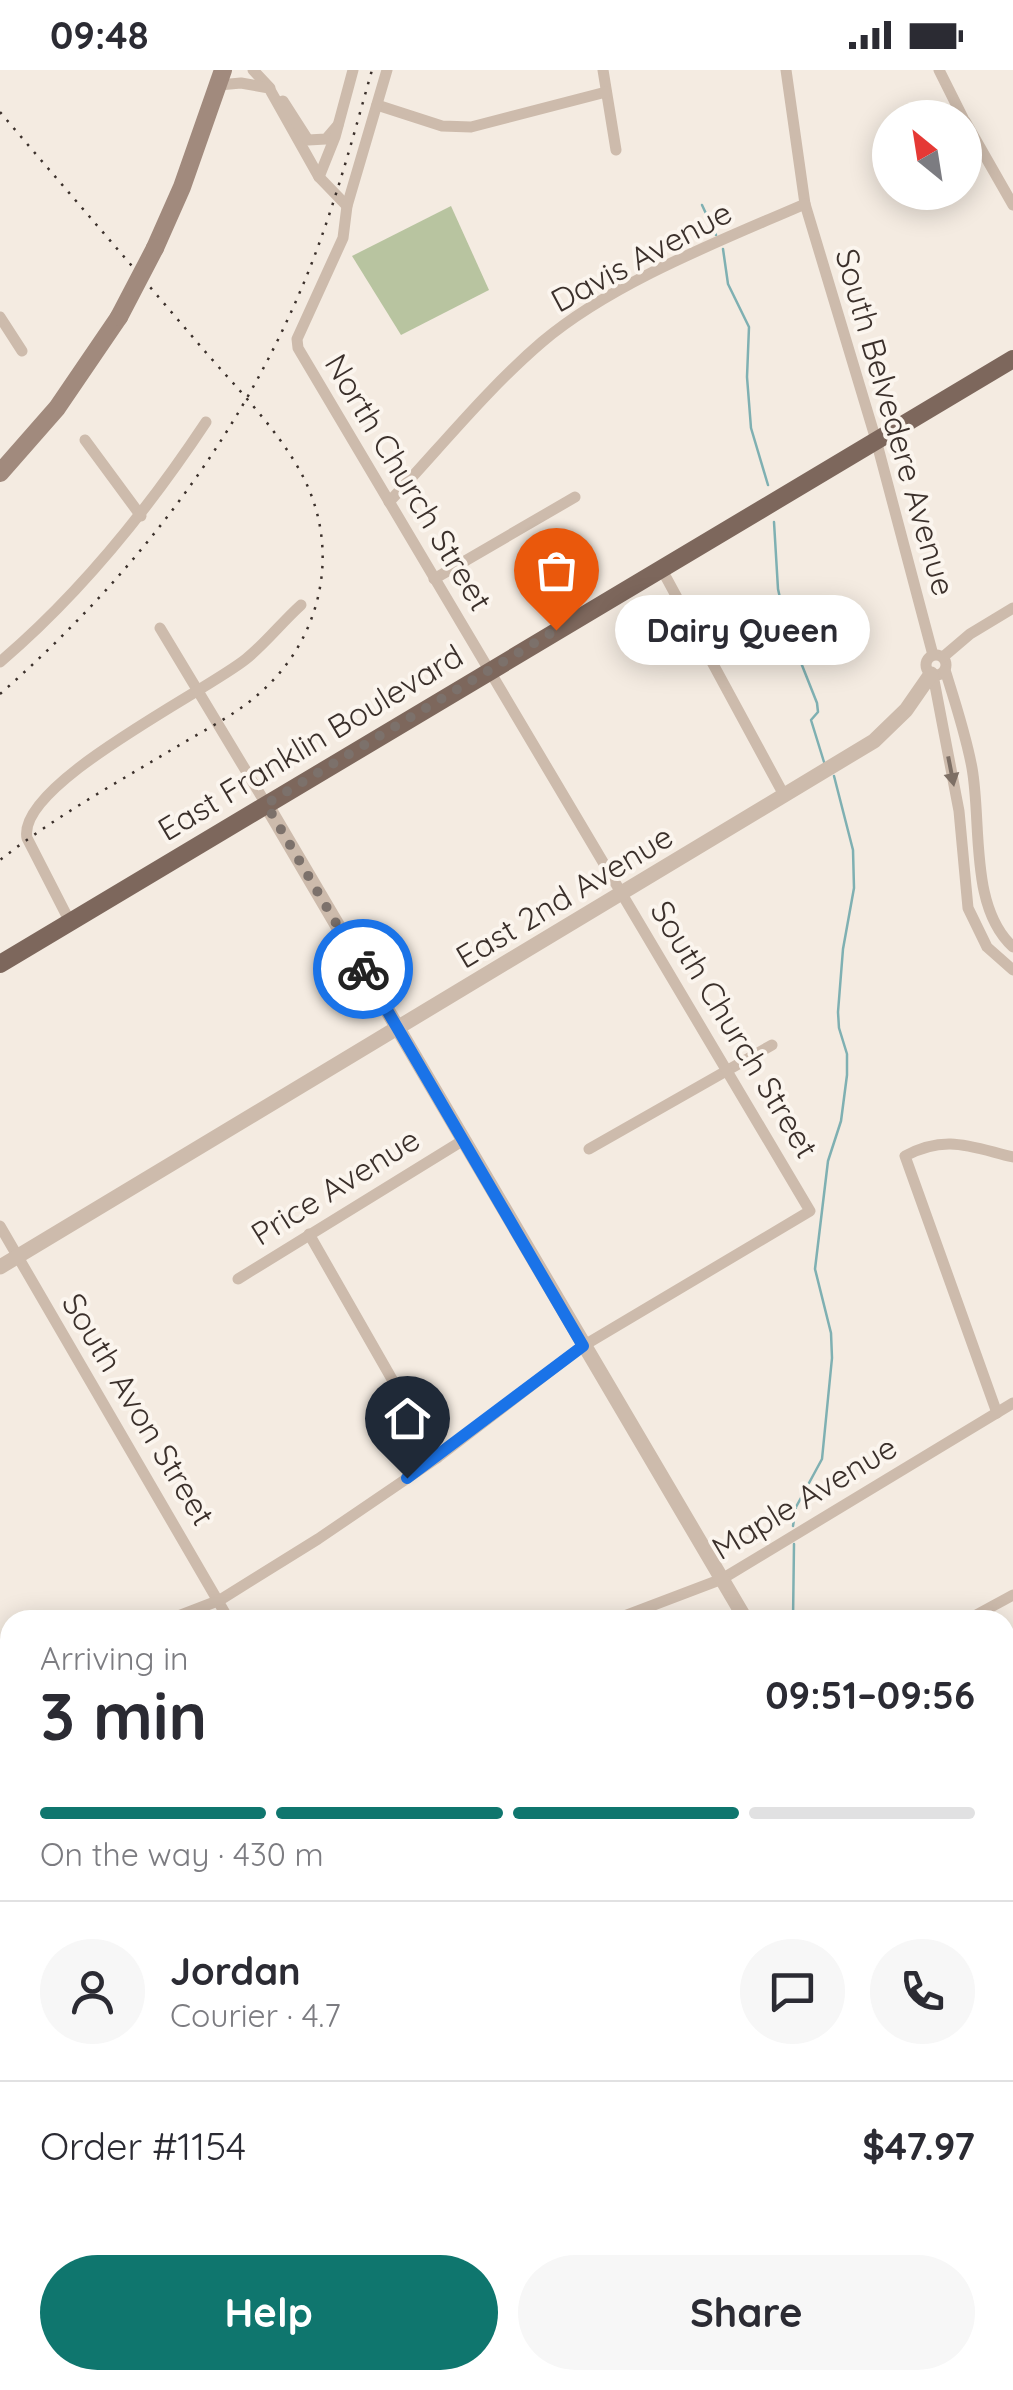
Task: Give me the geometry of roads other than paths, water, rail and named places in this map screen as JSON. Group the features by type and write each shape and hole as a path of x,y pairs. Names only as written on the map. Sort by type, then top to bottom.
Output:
{"main road":[{"path":"0,473 58,408 119,317 182,187 221,77"},
{"name":"East Franklin Boulevard","path":"0,964 1013,359"}],"street":[{"path":"253,70 269,88 319,177 346,206"},
{"path":"319,177 353,70"},
{"name":"North Church Street","path":"387,70 346,206 343,238 297,339 298,348 488,670"},
{"path":"602,70 616,150"},
{"name":"South Belvedere Avenue","path":"786,70 806,204 937,666 972,769 986,905 1000,933 1013,947"},
{"path":"939,70 954,100"},
{"path":"221,77 276,91 308,140 326,139 338,125"},
{"path":"376,106 442,126 471,127 606,92"},
{"path":"982,151 1013,205"},
{"name":"Davis Avenue","path":"389,502 524,358 561,328 627,287 806,204"},
{"path":"2,326 22,351"},
{"path":"0,662 72,594 140,516 206,422"},
{"path":"85,440 140,516"},
{"path":"434,579 575,497"},
{"path":"661,568 784,795"},
{"path":"70,922 28,838 26,830 33,812 89,762 245,660 301,605"},
{"path":"937,666 970,634 1013,608"},
{"path":"160,628 740,1610"},
{"name":"South Belvedere Avenue","path":"937,666 968,908 987,947 1013,970"},
{"name":"East 2nd Avenue","path":"0,1267 874,741 906,710 937,666"},
{"name":"South Church Street","path":"488,670 810,1211 583,1346"},
{"path":"589,1150 772,1044"},
{"name":"Price Avenue","path":"238,1279 462,1141"},
{"path":"998,1413 905,1156 942,1142 1013,1157"},
{"name":"South Avon Street","path":"0,1226 225,1610"},
{"path":"308,1234 437,1458"},
{"path":"194,1610 220,1600 318,1539 437,1458 583,1346"},
{"name":"Maple Avenue","path":"640,1610 722,1579 1013,1403"},
{"path":"985,1610 1013,1595"}],"waterway":[{"path":"702,205 716,235"},
{"path":"723,249 728,284 749,327 751,428 768,485"},
{"path":"774,522 778,589 786,625 817,703 818,712 811,720 824,762"},
{"path":"793,1526 796,1507 822,1459 832,1358 831,1333 815,1269 828,1161 841,1121 847,1075 838,1012 843,949 854,888 853,850 834,776"},
{"path":"793,1610 794,1544"}],"railway":[{"path":"0,694 94,604 136,555 214,452 248,397 315,254 372,70"},
{"path":"0,112 280,440 313,500 323,552 316,604 308,628 280,673 261,692 221,721 65,814 0,860"}],"place":[{"name":"Dairy Queen","path":"556,630"}]}
